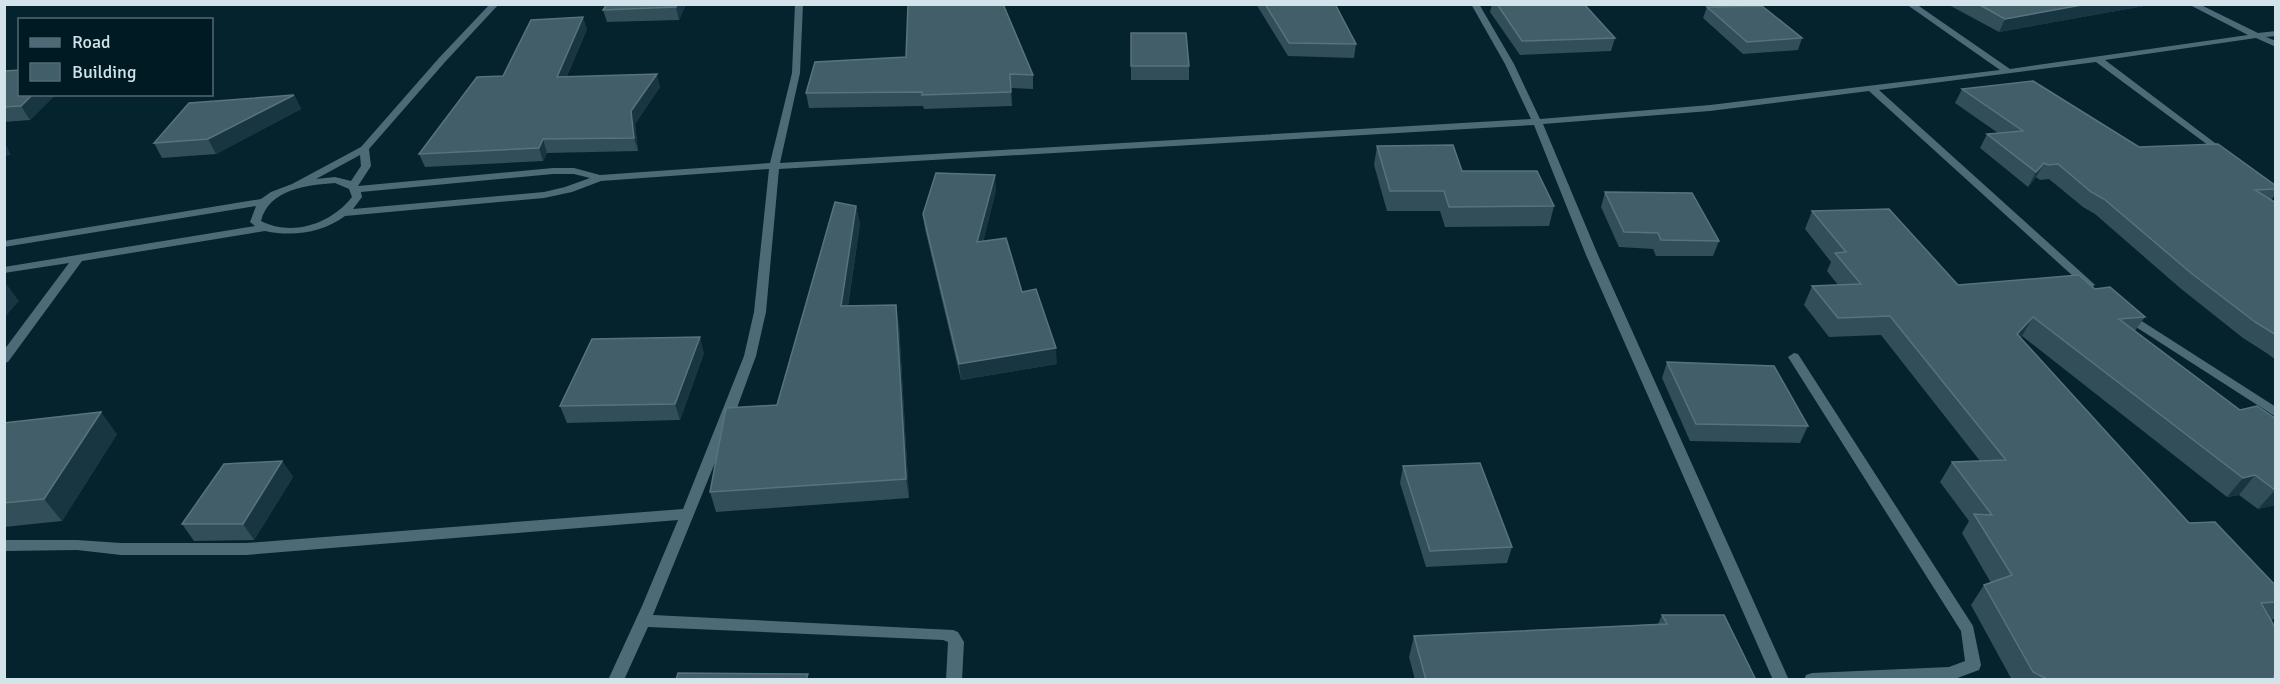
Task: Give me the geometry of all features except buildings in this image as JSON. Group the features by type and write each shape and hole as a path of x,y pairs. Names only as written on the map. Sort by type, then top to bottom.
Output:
{"street":[{"path":"4,244 264,202 364,149 495,4"},
{"path":"616,680 644,621 750,356 760,312 774,166 796,73 799,4"},
{"path":"1475,4 1521,83 1592,255 1781,680"},
{"path":"1910,4 2008,72"},
{"path":"2192,4 2276,45"},
{"path":"343,213 544,195 568,190 600,178 1536,122 1710,108 2008,72 2276,33"},
{"path":"2098,59 2229,157"},
{"path":"1871,88 2102,297"},
{"path":"4,270 264,228 281,231 303,229 325,222 353,205 357,197 355,188 366,166 364,149"},
{"path":"295,186 335,180 355,188 553,171 574,171 600,178"},
{"path":"264,202 256,212 255,222 264,228"},
{"path":"4,359 78,258"},
{"path":"2119,310 2276,413"},
{"path":"1794,357 1968,630 1973,665 1949,674 1812,680"},
{"path":"4,546 67,545 133,550 246,549 688,514"},
{"path":"644,621 943,634 953,636 956,642 954,680"}]}
